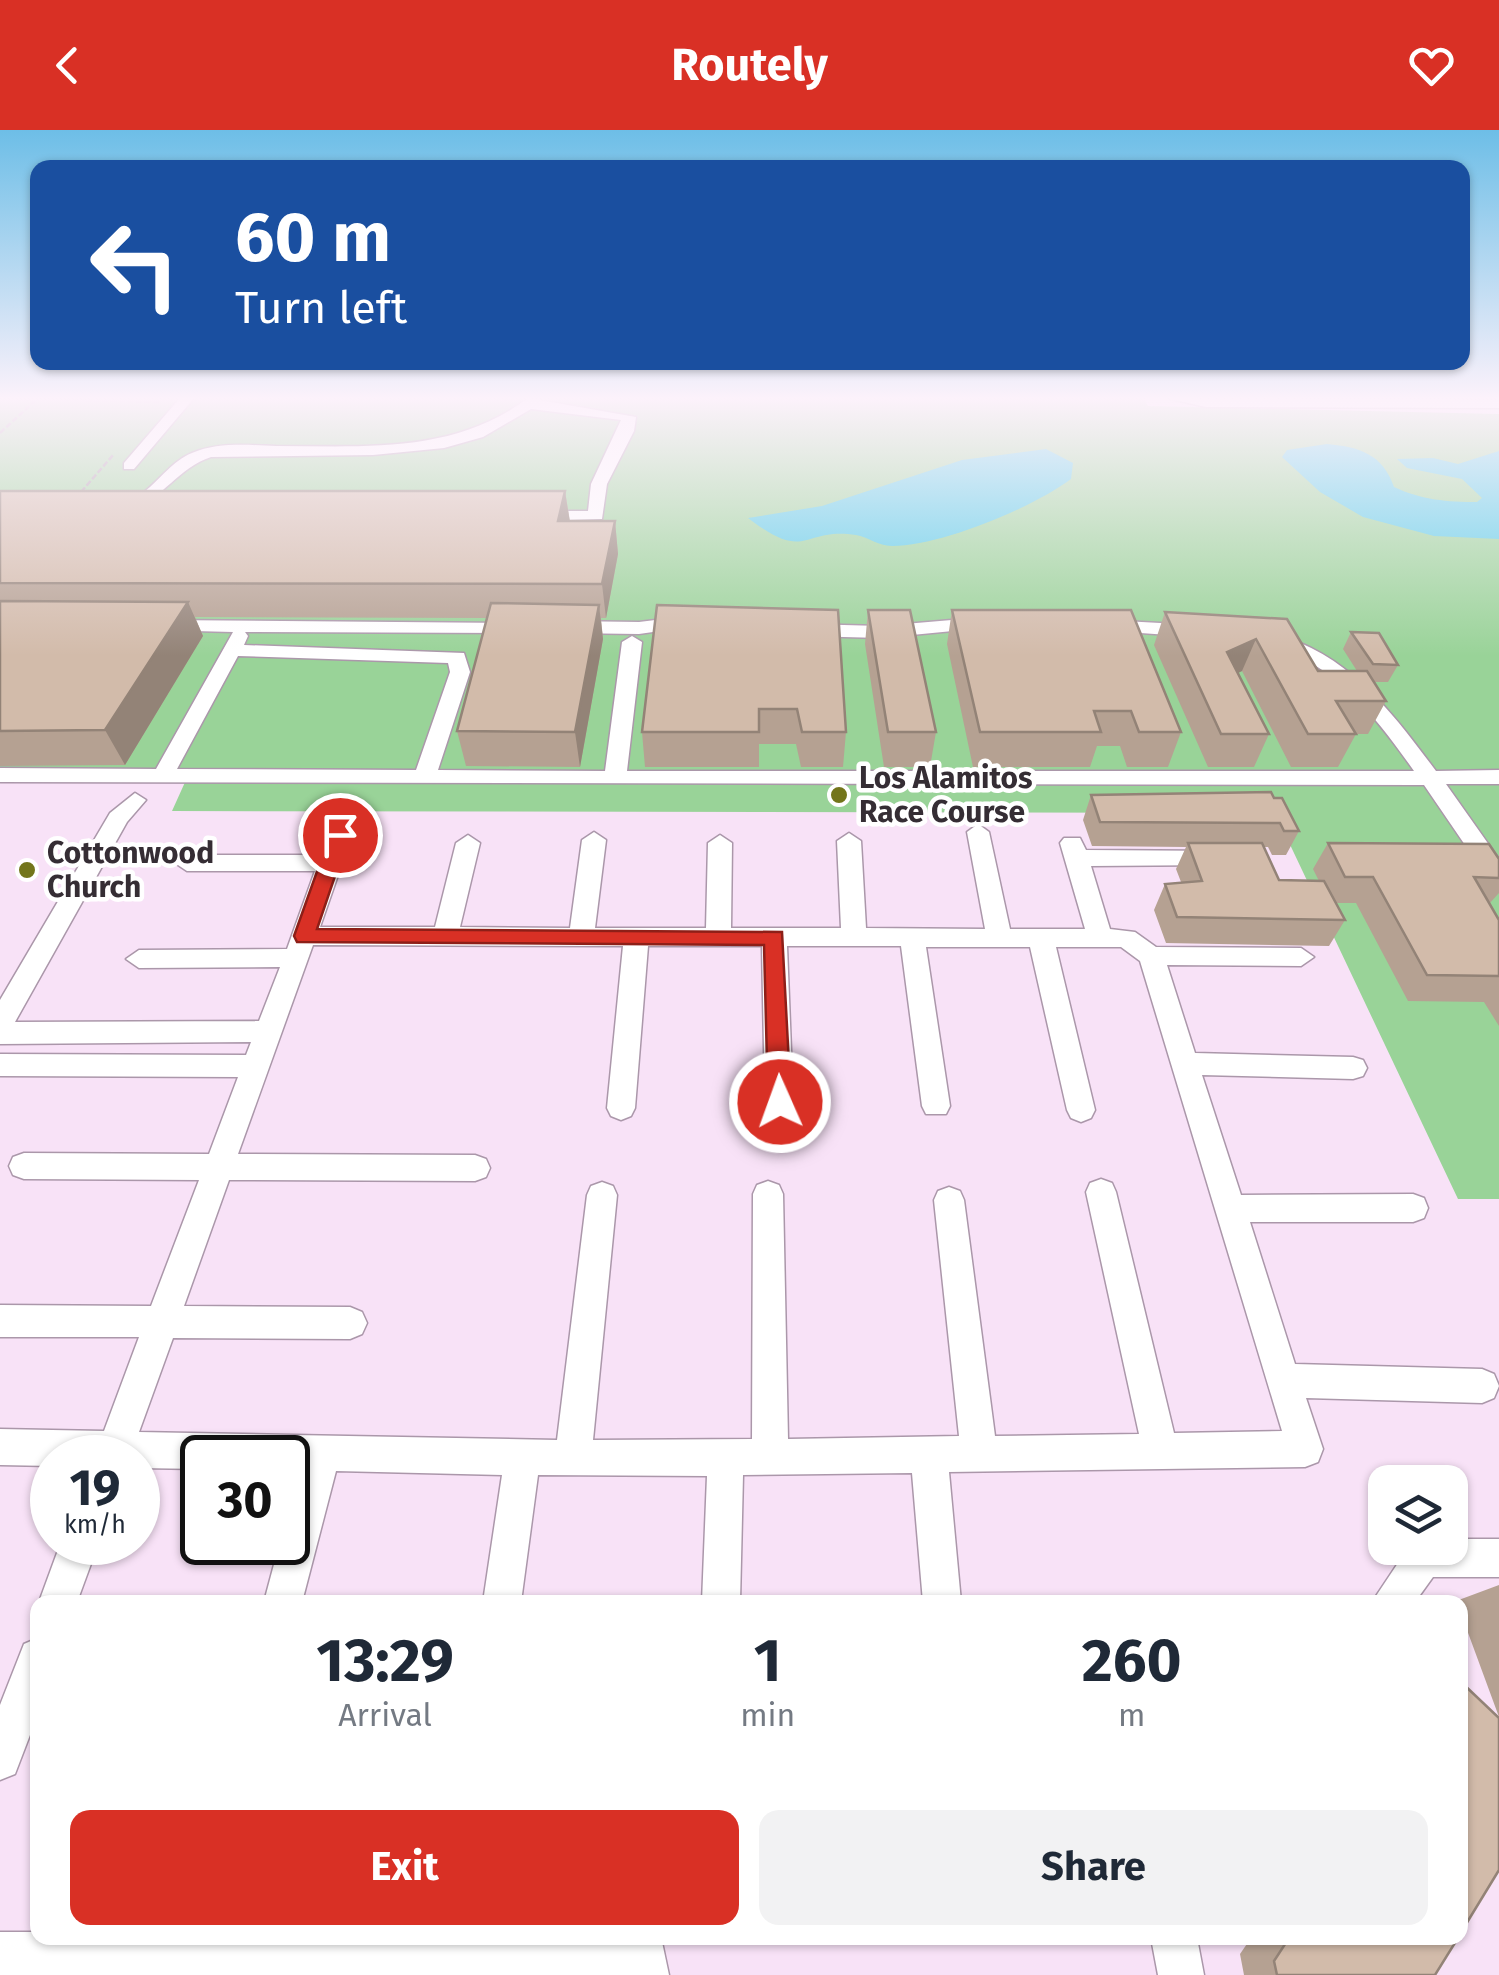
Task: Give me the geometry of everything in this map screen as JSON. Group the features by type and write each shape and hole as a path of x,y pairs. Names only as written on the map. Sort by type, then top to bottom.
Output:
{"street":[{"path":"148,515 112,512 152,496 161,484"},
{"path":"514,516 596,516 598,484"},
{"path":"132,626 639,628 718,620"},
{"path":"788,628 864,633 1005,623"},
{"path":"163,775 245,626"},
{"path":"1092,626 1214,632"},
{"path":"1254,636 1318,656 1349,684 1427,777 1499,877"},
{"path":"616,777 632,642"},
{"path":"232,650 457,657 460,672 424,776"},
{"path":"0,775 1205,780 1499,777"},
{"path":"0,1024 118,818 134,800"},
{"path":"978,832 999,938"},
{"path":"120,1435 340,835"},
{"path":"581,937 594,840"},
{"path":"848,840 854,938"},
{"path":"445,937 468,843"},
{"path":"718,937 720,843"},
{"path":"1100,938 1074,850 1242,857"},
{"path":"187,863 330,863"},
{"path":"139,959 445,937 1126,938 1151,956 1300,957"},
{"path":"621,1108 636,937"},
{"path":"774,937 780,1102"},
{"path":"912,938 936,1106"},
{"path":"1041,938 1081,1110"},
{"path":"160,1452 726,1457 1305,1450 1151,956"},
{"path":"0,1033 269,1031"},
{"path":"1182,1064 1353,1068"},
{"path":"0,1065 256,1066"},
{"path":"24,1166 474,1168"},
{"path":"1101,1192 1161,1452"},
{"path":"768,1194 770,1456"},
{"path":"573,1456 602,1196"},
{"path":"949,1200 979,1454"},
{"path":"1228,1209 1412,1208"},
{"path":"0,1322 350,1323"},
{"path":"1283,1380 1482,1386"},
{"path":"0,1447 30,1448"},
{"path":"285,1595 323,1452"},
{"path":"928,1454 941,1595"},
{"path":"503,1595 522,1456"},
{"path":"721,1595 726,1457"},
{"path":"1397,1595 1424,1558 1499,1558"},
{"path":"61,1595 72,1565"},
{"path":"0,1759 30,1679"},
{"path":"1175,1945 1180,1975"},
{"path":"0,1955 313,1967 571,1966 646,1958 646,1975"}],"path":[{"path":"75,499 88,484"}],"green space":[{"name":"Los Alamitos Race Course","path":"0,484 1499,484 1499,1199 1458,1199 1275,813 172,811 186,780 0,780"}],"water":[{"path":"889,484 1063,484 1010,513 935,540 912,544 882,545 856,535 838,534 794,541 768,532 748,518 822,506"},
{"path":"1311,484 1393,484 1425,497 1477,502 1482,498 1467,484 1499,484 1499,539 1434,536 1363,517"}],"building":[{"path":"0,491 565,491 558,521 615,521 602,584 0,583"},
{"path":"0,601 188,602 105,730 0,731"},
{"path":"491,603 599,605 575,732 457,731"},
{"path":"657,605 838,610 846,732 802,732 797,709 759,709 759,732 642,732"},
{"path":"868,610 910,610 936,732 888,732"},
{"path":"952,610 1131,610 1181,732 1139,732 1131,711 1094,711 1101,732 980,732"},
{"path":"1165,612 1287,619 1318,671 1367,671 1386,701 1336,701 1356,734 1308,734 1256,639 1227,652 1269,734 1221,734"},
{"path":"1351,632 1379,633 1398,665 1373,664"},
{"path":"1271,792 1274,798 1282,798 1299,831 1284,831 1280,823 1100,822 1091,795"},
{"path":"1188,843 1262,843 1279,880 1324,881 1345,920 1177,917 1165,884 1202,881"},
{"path":"1328,843 1489,844 1499,859 1499,878 1474,877 1499,920 1499,976 1427,975 1373,877 1345,877"},
{"path":"1468,1689 1499,1718 1499,1870 1468,1921"},
{"path":"1284,1945 1454,1945 1435,1975 1277,1975 1274,1961"}],"place":[{"name":"Los Alamitos Race Course","path":"839,795"},
{"name":"Cottonwood Church","path":"27,870"}],"route":[{"path":"340,835 304,936 774,937 780,1102"}]}
